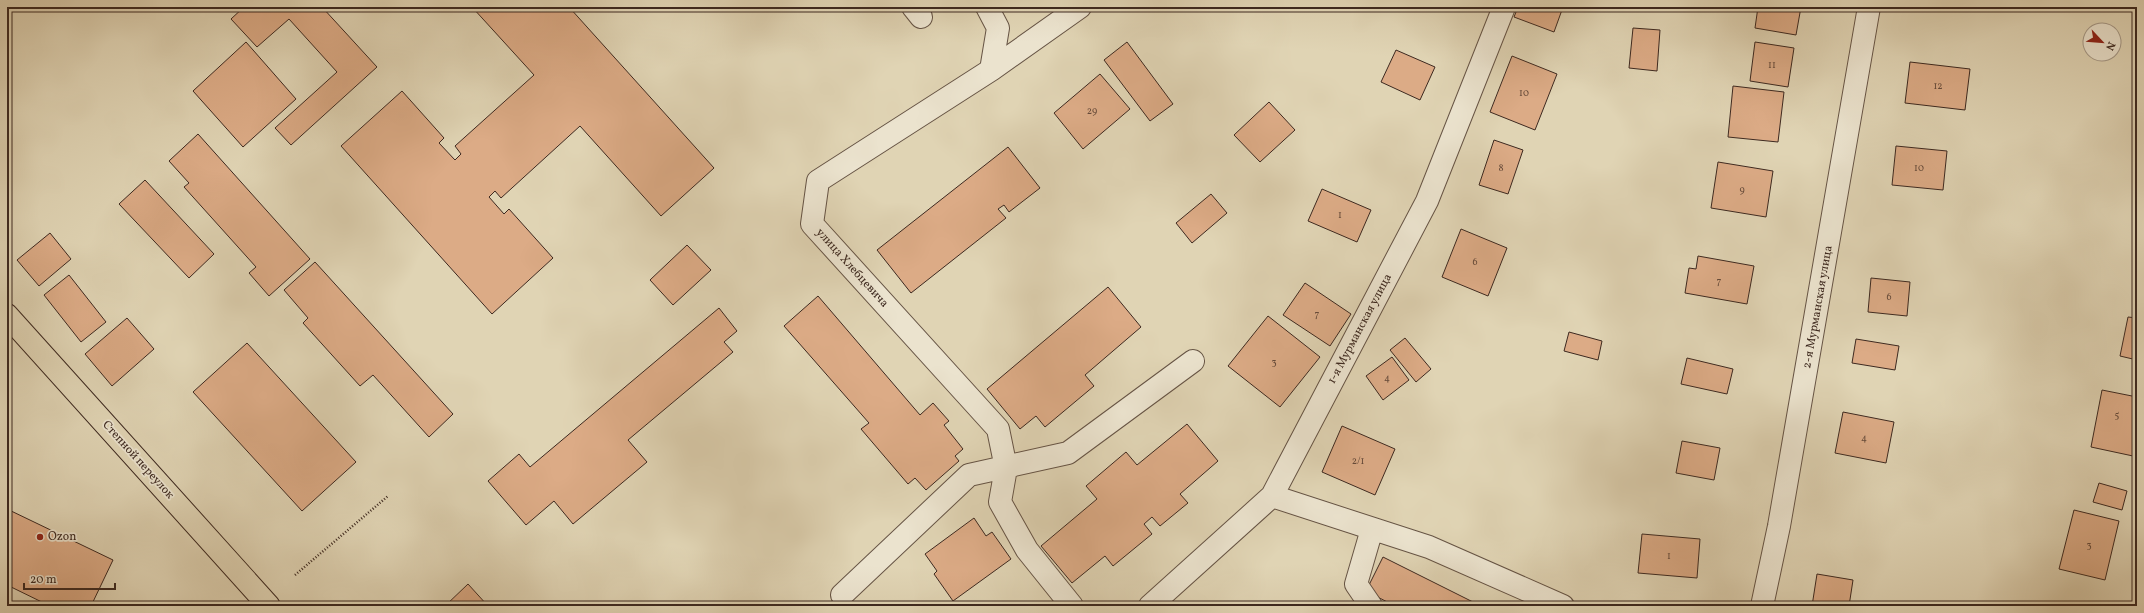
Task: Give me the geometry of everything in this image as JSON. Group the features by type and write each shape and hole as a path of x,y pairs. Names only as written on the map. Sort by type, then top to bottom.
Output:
{"main road":[{"name":"Степной переулок","path":"7,315 269,606"}],"street":[{"path":"987,7 998,28 991,70"},
{"name":"улица Хлебцевича","path":"1072,606 1027,550 1000,502 1006,468 998,429 812,224 818,181 991,70 1080,7"},
{"name":"1-я Мурманская улица","path":"1150,606 1272,496 1427,201 1504,7"},
{"name":"2-я Мурманская улица","path":"1762,606 1785,494 1869,7"},
{"path":"842,595 969,475 1068,453 1193,361"},
{"path":"1272,496 1429,547 1563,606"},
{"path":"1371,606 1356,584 1372,529"}],"path":[{"path":"295,575 388,496"}],"building":[{"path":"244,7 322,7 377,67 291,145 275,128 337,72 289,19 257,47 231,19"},
{"path":"472,7 569,7 714,168 661,216 580,126 501,198 495,191 489,197 504,214 509,209 553,258 492,314 341,146 402,91 444,138 439,143 455,160 461,154 455,146 534,75"},
{"path":"1518,7 1563,7 1554,32 1514,17"},
{"path":"1758,7 1801,7 1796,35 1755,28"},
{"path":"1935,7 1976,7 1976,11"},
{"path":"1633,28 1660,30 1657,71 1629,68"},
{"path":"246,42 296,99 243,147 193,91"},
{"path":"1127,42 1173,104 1150,121 1104,60"},
{"path":"1755,42 1794,48 1788,87 1750,81"},
{"path":"1396,50 1435,67 1420,100 1381,82"},
{"path":"1512,56 1557,74 1535,130 1490,112"},
{"path":"1910,62 1970,69 1965,110 1905,103"},
{"path":"1100,74 1130,109 1083,149 1054,113"},
{"path":"1733,86 1784,92 1778,142 1728,137"},
{"path":"1269,102 1295,130 1260,162 1234,135"},
{"path":"198,134 310,259 269,296 249,273 256,267 184,187 189,183 169,161"},
{"path":"1494,140 1523,150 1508,194 1479,185"},
{"path":"1896,146 1947,151 1943,190 1892,185"},
{"path":"1008,147 1040,188 1009,212 1004,205 998,209 1006,218 911,293 877,250"},
{"path":"1718,162 1773,171 1766,217 1711,208"},
{"path":"145,180 214,254 189,278 119,204"},
{"path":"1322,189 1371,210 1357,242 1308,221"},
{"path":"1211,194 1227,213 1192,243 1176,223"},
{"path":"1461,229 1507,248 1488,296 1442,277"},
{"path":"50,233 71,259 39,286 17,260"},
{"path":"687,245 711,270 673,305 650,280"},
{"path":"1698,256 1754,266 1747,304 1685,293 1689,268 1696,269"},
{"path":"315,262 453,414 429,437 373,375 360,386 303,323 308,318 284,290"},
{"path":"69,275 106,322 81,342 44,295"},
{"path":"1871,278 1910,282 1907,316 1868,312"},
{"path":"1305,283 1351,314 1330,346 1283,315"},
{"path":"1108,287 1141,327 1085,375 1094,386 1045,427 1036,416 1020,429 987,389"},
{"path":"818,296 920,415 933,403 949,421 944,425 963,449 955,456 959,461 926,490 915,478 908,484 861,429 869,423 784,326"},
{"path":"719,308 737,331 724,342 733,352 628,440 647,462 573,524 554,501 526,525 488,481 519,454 530,467"},
{"path":"1268,316 1320,357 1280,407 1228,366"},
{"path":"2128,317 2137,318 2137,360 2120,356"},
{"path":"127,318 154,349 112,386 85,354"},
{"path":"1569,332 1602,341 1598,360 1564,351"},
{"path":"1405,338 1431,369 1416,382 1390,350"},
{"path":"1856,339 1899,346 1895,370 1852,363"},
{"path":"247,343 356,462 302,511 193,392"},
{"path":"1392,357 1409,380 1383,400 1366,376"},
{"path":"1687,358 1733,369 1727,394 1681,384"},
{"path":"2102,390 2137,397 2137,433 2133,456 2091,447"},
{"path":"1843,412 1894,422 1886,463 1835,453"},
{"path":"1187,424 1218,461 1180,494 1188,503 1160,526 1152,517 1144,524 1152,534 1113,566 1105,556 1072,583 1041,546 1097,499 1086,486 1126,452 1137,465"},
{"path":"1342,426 1395,449 1375,495 1322,472"},
{"path":"1682,441 1720,448 1714,480 1676,473"},
{"path":"2099,483 2127,491 2122,510 2093,502"},
{"path":"7,509 113,560 91,606 50,606 7,585"},
{"path":"2074,510 2119,521 2105,580 2059,569"},
{"path":"974,518 986,536 992,532 1011,559 953,601 934,574 937,571 925,554"},
{"path":"1642,534 1700,539 1697,578 1638,573"},
{"path":"1383,557 1481,606 1395,606 1366,591"},
{"path":"1817,574 1853,580 1849,606 1812,606"},
{"path":"468,584 488,606 445,606"}],"place":[{"name":"Ozon","path":"40,537"}]}
